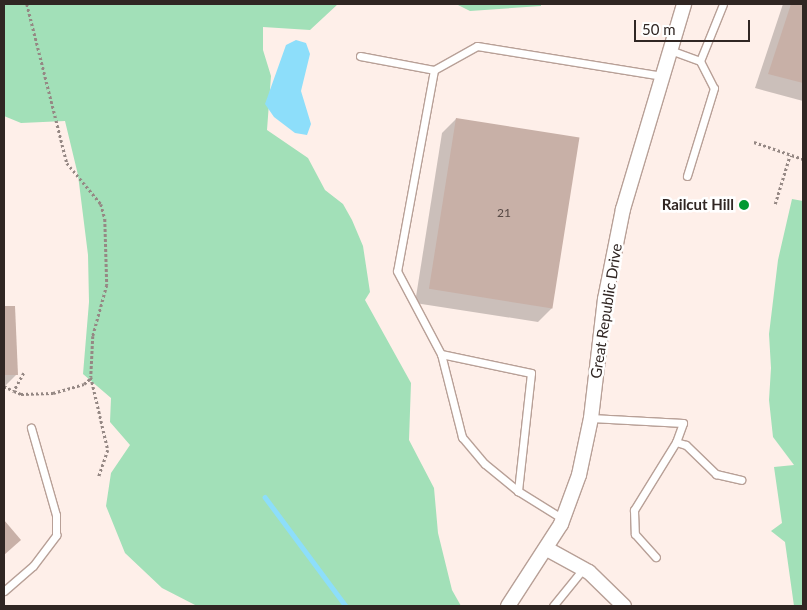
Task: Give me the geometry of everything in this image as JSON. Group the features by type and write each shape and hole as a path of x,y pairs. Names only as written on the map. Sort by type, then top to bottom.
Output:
{"street":[{"name":"Great Republic Drive","path":"508,606 547,549 563,519 579,475 592,418 605,299 623,209 684,4"},
{"path":"547,549 583,569 624,606"}],"lane":[{"path":"700,61 723,4"},
{"path":"360,56 434,70 477,46 663,76"},
{"path":"670,50 700,61 714,88 687,176"},
{"path":"434,70 397,271 441,354 462,437 485,464 518,491 563,519"},
{"path":"441,354 530,373 518,491"},
{"path":"592,418 683,422 676,442 634,510 635,534 656,557"},
{"path":"4,591 33,566 56,535 56,515 31,428"},
{"path":"676,442 686,445 716,474 741,480"},
{"path":"553,606 583,569"}],"path":[{"path":"27,4 68,162 101,204 105,219 107,285 93,336 91,377 108,450 98,476"},
{"path":"754,142 803,159"},
{"path":"774,204 790,155"},
{"path":"14,391 24,373"},
{"path":"4,386 21,394 53,393 84,384 91,377"}],"green space":[{"path":"4,4 338,4 310,30 263,27 263,50 271,76 267,130 308,158 325,190 343,204 363,246 370,292 365,300 411,383 409,440 434,488 438,533 452,590 461,606 197,606 162,588 125,553 106,506 111,473 130,445 110,422 111,398 83,374 89,302 88,255 78,175 65,121 21,123 4,116"},
{"path":"456,4 541,4 541,6 470,11"},
{"path":"792,199 803,201 803,606 794,606 785,542 771,531 782,523 774,467 794,465 773,437 769,400 771,368 769,334 778,260"}],"water":[{"path":"296,40 306,43 310,54 301,91 311,124 307,135 295,133 274,117 265,104 286,45"}],"building":[{"path":"791,4 803,4 803,83 768,74"},
{"path":"456,118 579,138 552,308 429,289"},
{"path":"4,306 15,306 18,375 4,375"},
{"path":"4,520 21,540 4,555"}],"waterway":[{"path":"265,497 346,606"}],"place":[{"name":"Railcut Hill","path":"744,205"}]}
